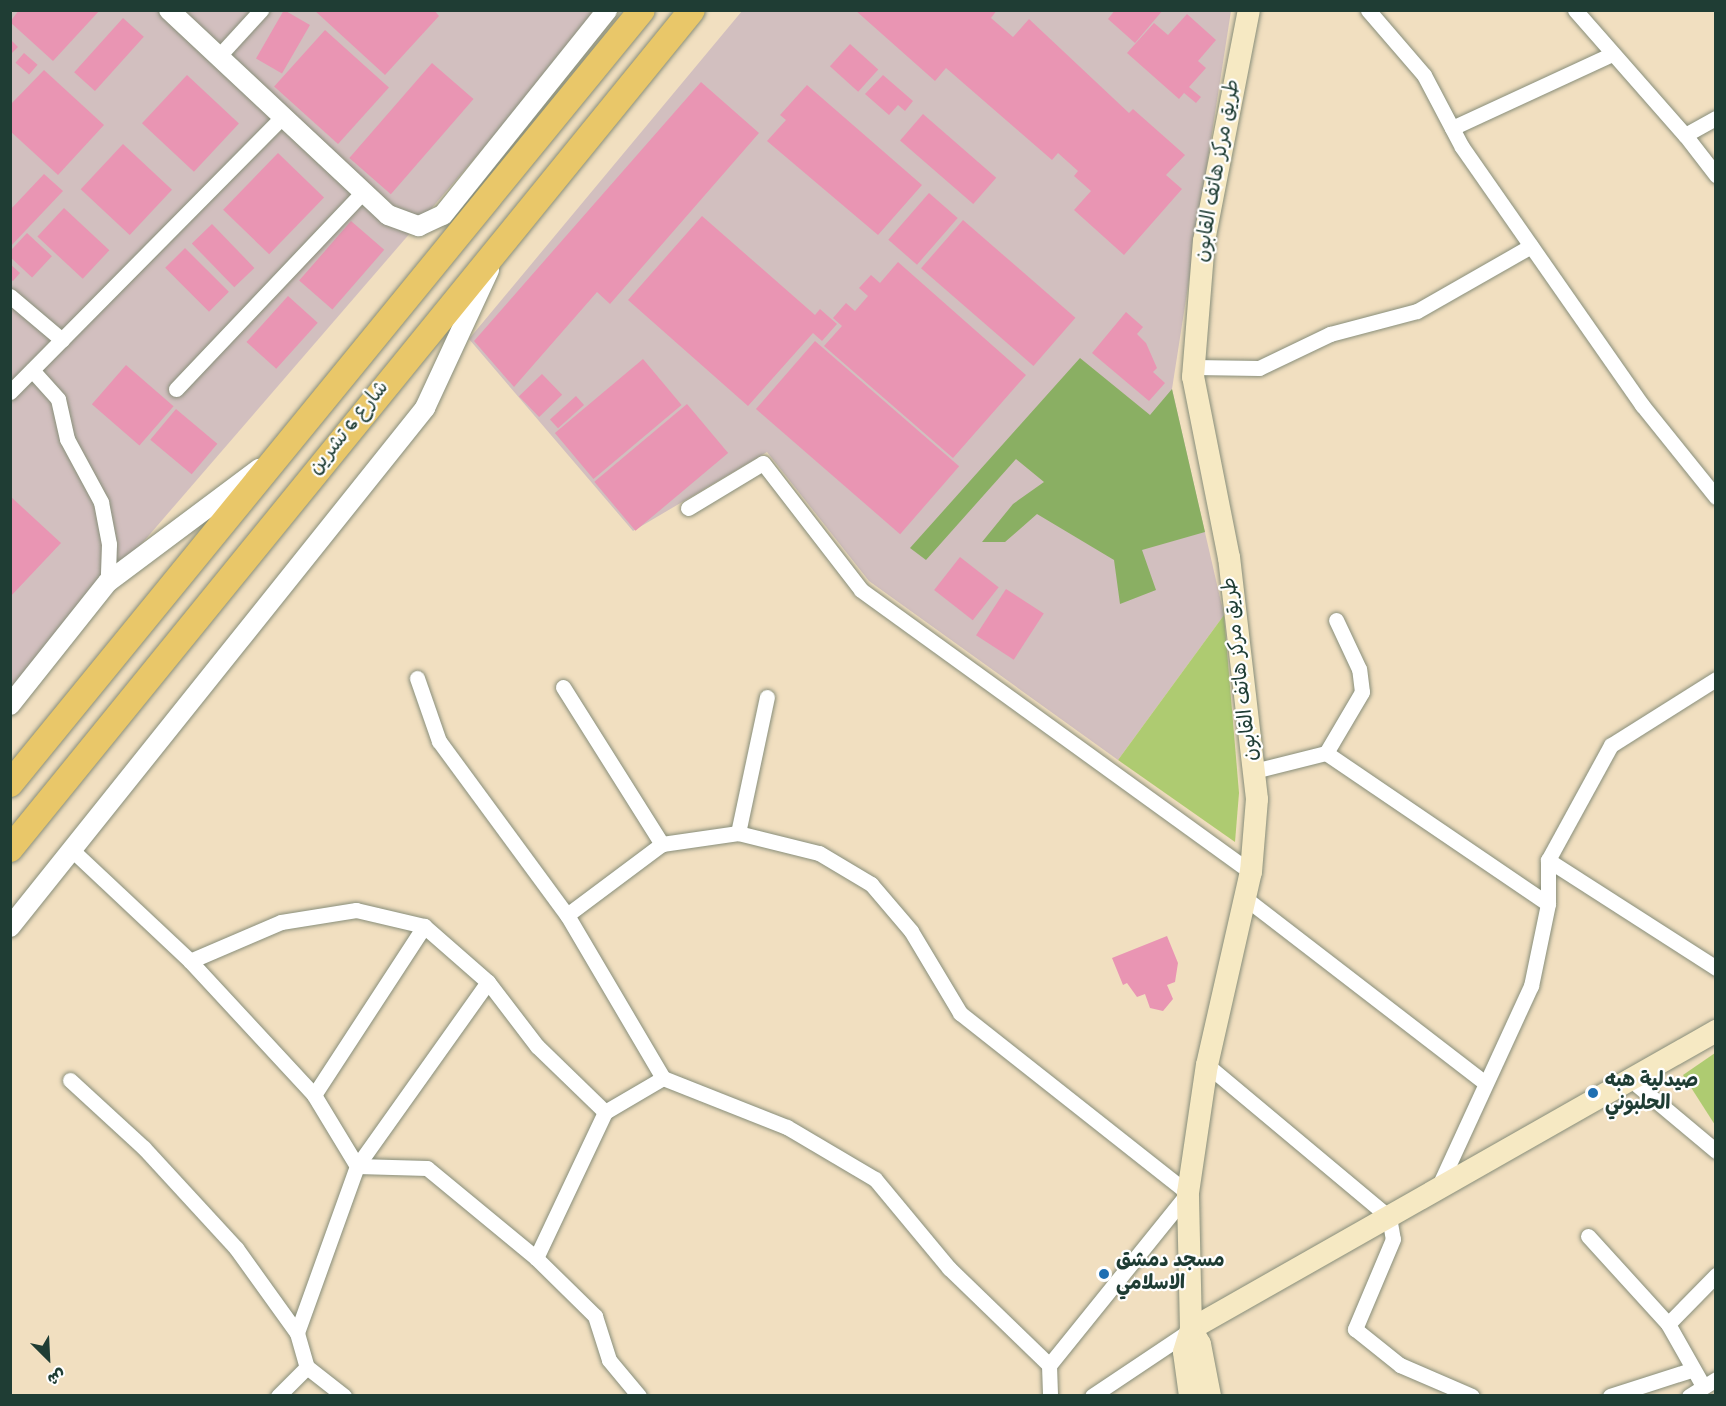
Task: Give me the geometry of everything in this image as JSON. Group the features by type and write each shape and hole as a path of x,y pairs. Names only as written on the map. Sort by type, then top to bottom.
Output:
{"highway":[{"name":"شارع 6 تشرين","path":"10,784 642,10"},
{"name":"شارع 6 تشرين","path":"10,849 501,242 692,10"}],"main road":[{"name":"طريق مركز هاتف القابون","path":"1191,1329 1188,1193 1206,1065 1251,872 1254,771 1229,558 1194,367 1203,241 1249,10"},
{"path":"1190,1395 1184,1352 1191,1329 1716,1031"},
{"path":"1191,1329 1200,1344 1210,1395"}],"street":[{"path":"168,10 363,192 402,224 428,224 443,215 607,10"},
{"path":"218,57 261,10"},
{"path":"1368,10 1424,75 1452,128 1531,246 1642,405 1716,497"},
{"path":"1575,10 1610,55 1685,135 1716,175"},
{"path":"1452,128 1610,55"},
{"path":"10,392 282,117"},
{"path":"1685,135 1716,118"},
{"path":"176,389 363,192"},
{"path":"10,927 425,408 501,242"},
{"path":"1194,367 1259,368 1330,334 1417,311 1531,246"},
{"path":"10,296 62,340"},
{"path":"32,370 58,399 67,439 101,502 109,544 108,582"},
{"path":"10,705 108,582 281,453"},
{"path":"688,508 763,463 861,590 1251,872"},
{"path":"1254,771 1326,753 1362,692 1359,669 1336,620"},
{"path":"417,678 439,741 567,915 663,1078 787,1127 875,1179 949,1268 1049,1365"},
{"path":"1437,1190 1484,1082 1531,986 1548,904 1548,860 1611,745 1716,679"},
{"path":"563,687 662,844"},
{"path":"738,833 767,697"},
{"path":"1326,753 1548,904"},
{"path":"567,915 662,844 738,833 819,853 871,884 911,931 960,1012 1188,1193 1049,1365 1050,1395"},
{"path":"72,850 190,961 314,1095 357,1166"},
{"path":"1548,860 1716,968"},
{"path":"1245,898 1484,1082"},
{"path":"190,961 281,922 356,910 424,926 488,982 537,1046 605,1112"},
{"path":"314,1095 424,926"},
{"path":"297,1333 357,1166 488,982"},
{"path":"1206,1065 1389,1217 1393,1239 1355,1329 1400,1365 1472,1395"},
{"path":"536,1258 605,1112 663,1078"},
{"path":"1630,1079 1716,1151"},
{"path":"70,1080 144,1148 236,1248 297,1333 307,1367 344,1395"},
{"path":"357,1166 427,1168 536,1258 595,1316 609,1360 639,1395"},
{"path":"1588,1236 1668,1324 1690,1356 1691,1370"},
{"path":"1668,1324 1716,1275"},
{"path":"1092,1395 1191,1329"},
{"path":"278,1395 307,1367"},
{"path":"1689,1395 1709,1382 1691,1370"},
{"path":"1610,1395 1691,1370"}],"shaded area":[{"path":"11,11 602,11 11,695"},
{"path":"742,11 1231,11 1172,389 1224,615 1118,760 869,581 767,452 633,531 469,339"}],"green space":[{"path":"1080,358 1150,415 1172,389 1205,532 1142,550 1156,590 1120,604 1114,560 1037,514 1005,542 982,542 1013,504 1044,482 1016,459 926,560 910,548"},
{"path":"1224,615 1239,793 1235,842 1118,760"},
{"path":"1715,1053 1715,1125 1683,1075"}],"building":[{"path":"19,10 100,10 53,61 10,22"},
{"path":"284,10 310,25 282,73 256,58"},
{"path":"314,10 434,10 439,16 385,75"},
{"path":"855,10 997,10 991,18 1013,37 1029,19 1129,113 1133,109 1185,155 1166,175 1182,189 1124,255 1074,210 1091,191 1074,176 1078,171 1058,153 1052,160 946,68 935,81"},
{"path":"1115,10 1163,10 1135,43 1108,19"},
{"path":"1187,14 1216,40 1198,61 1206,68 1189,87 1201,97 1196,103 1184,93 1179,99 1127,53 1154,23 1168,35"},
{"path":"123,18 144,37 95,91 74,72"},
{"path":"325,30 389,88 338,144 274,86"},
{"path":"10,39 18,47 10,55"},
{"path":"850,44 878,69 858,92 830,66"},
{"path":"24,53 38,65 29,75 15,63"},
{"path":"432,63 474,99 391,194 349,158"},
{"path":"44,70 104,125 58,175 10,131 10,105"},
{"path":"187,75 239,123 194,172 142,123"},
{"path":"883,75 913,101 905,111 898,105 889,115 865,94"},
{"path":"701,82 759,133 610,304 597,292 514,387 474,341"},
{"path":"807,85 922,185 878,235 767,141 786,120 780,115"},
{"path":"923,114 996,178 973,204 900,140"},
{"path":"123,144 172,190 130,235 81,189"},
{"path":"278,153 324,197 269,254 223,210"},
{"path":"44,174 63,191 10,247 10,210"},
{"path":"929,193 958,218 917,265 888,240"},
{"path":"64,208 109,250 83,279 37,237"},
{"path":"702,216 815,315 820,309 837,324 822,341 813,333 748,406 628,300"},
{"path":"963,220 1075,318 1033,366 921,268"},
{"path":"351,221 384,250 332,309 299,281"},
{"path":"212,224 254,268 234,287 192,243"},
{"path":"27,233 52,256 32,277 10,257 10,251"},
{"path":"185,248 229,292 209,312 165,268"},
{"path":"898,262 1026,375 953,458 824,346 842,326 833,318 846,303 855,311 868,296 859,288 871,275 880,283"},
{"path":"10,264 20,273 13,281 10,279"},
{"path":"288,296 318,323 276,369 247,342"},
{"path":"1126,312 1143,327 1137,334 1146,343 1157,368 1153,372 1165,383 1149,401 1092,353"},
{"path":"815,341 959,466 900,534 756,409"},
{"path":"643,359 682,405 593,479 555,433"},
{"path":"126,365 174,406 139,446 92,404"},
{"path":"542,374 562,395 539,417 519,396"},
{"path":"576,396 584,405 558,428 550,419"},
{"path":"687,404 728,453 635,531 594,482"},
{"path":"176,409 217,444 192,474 150,440"},
{"path":"10,496 61,543 10,597"},
{"path":"960,557 999,587 973,620 934,590"},
{"path":"1006,589 1044,614 1014,660 976,635"},
{"path":"1167,936 1178,963 1175,982 1167,985 1173,999 1163,1011 1150,1008 1145,994 1137,997 1127,983 1123,985 1112,958"}],"place":[{"name":"صيدلية هبه الحلبوني","path":"1593,1093"},
{"name":"مسجد دمشق الاسلامي","path":"1104,1274"}]}
